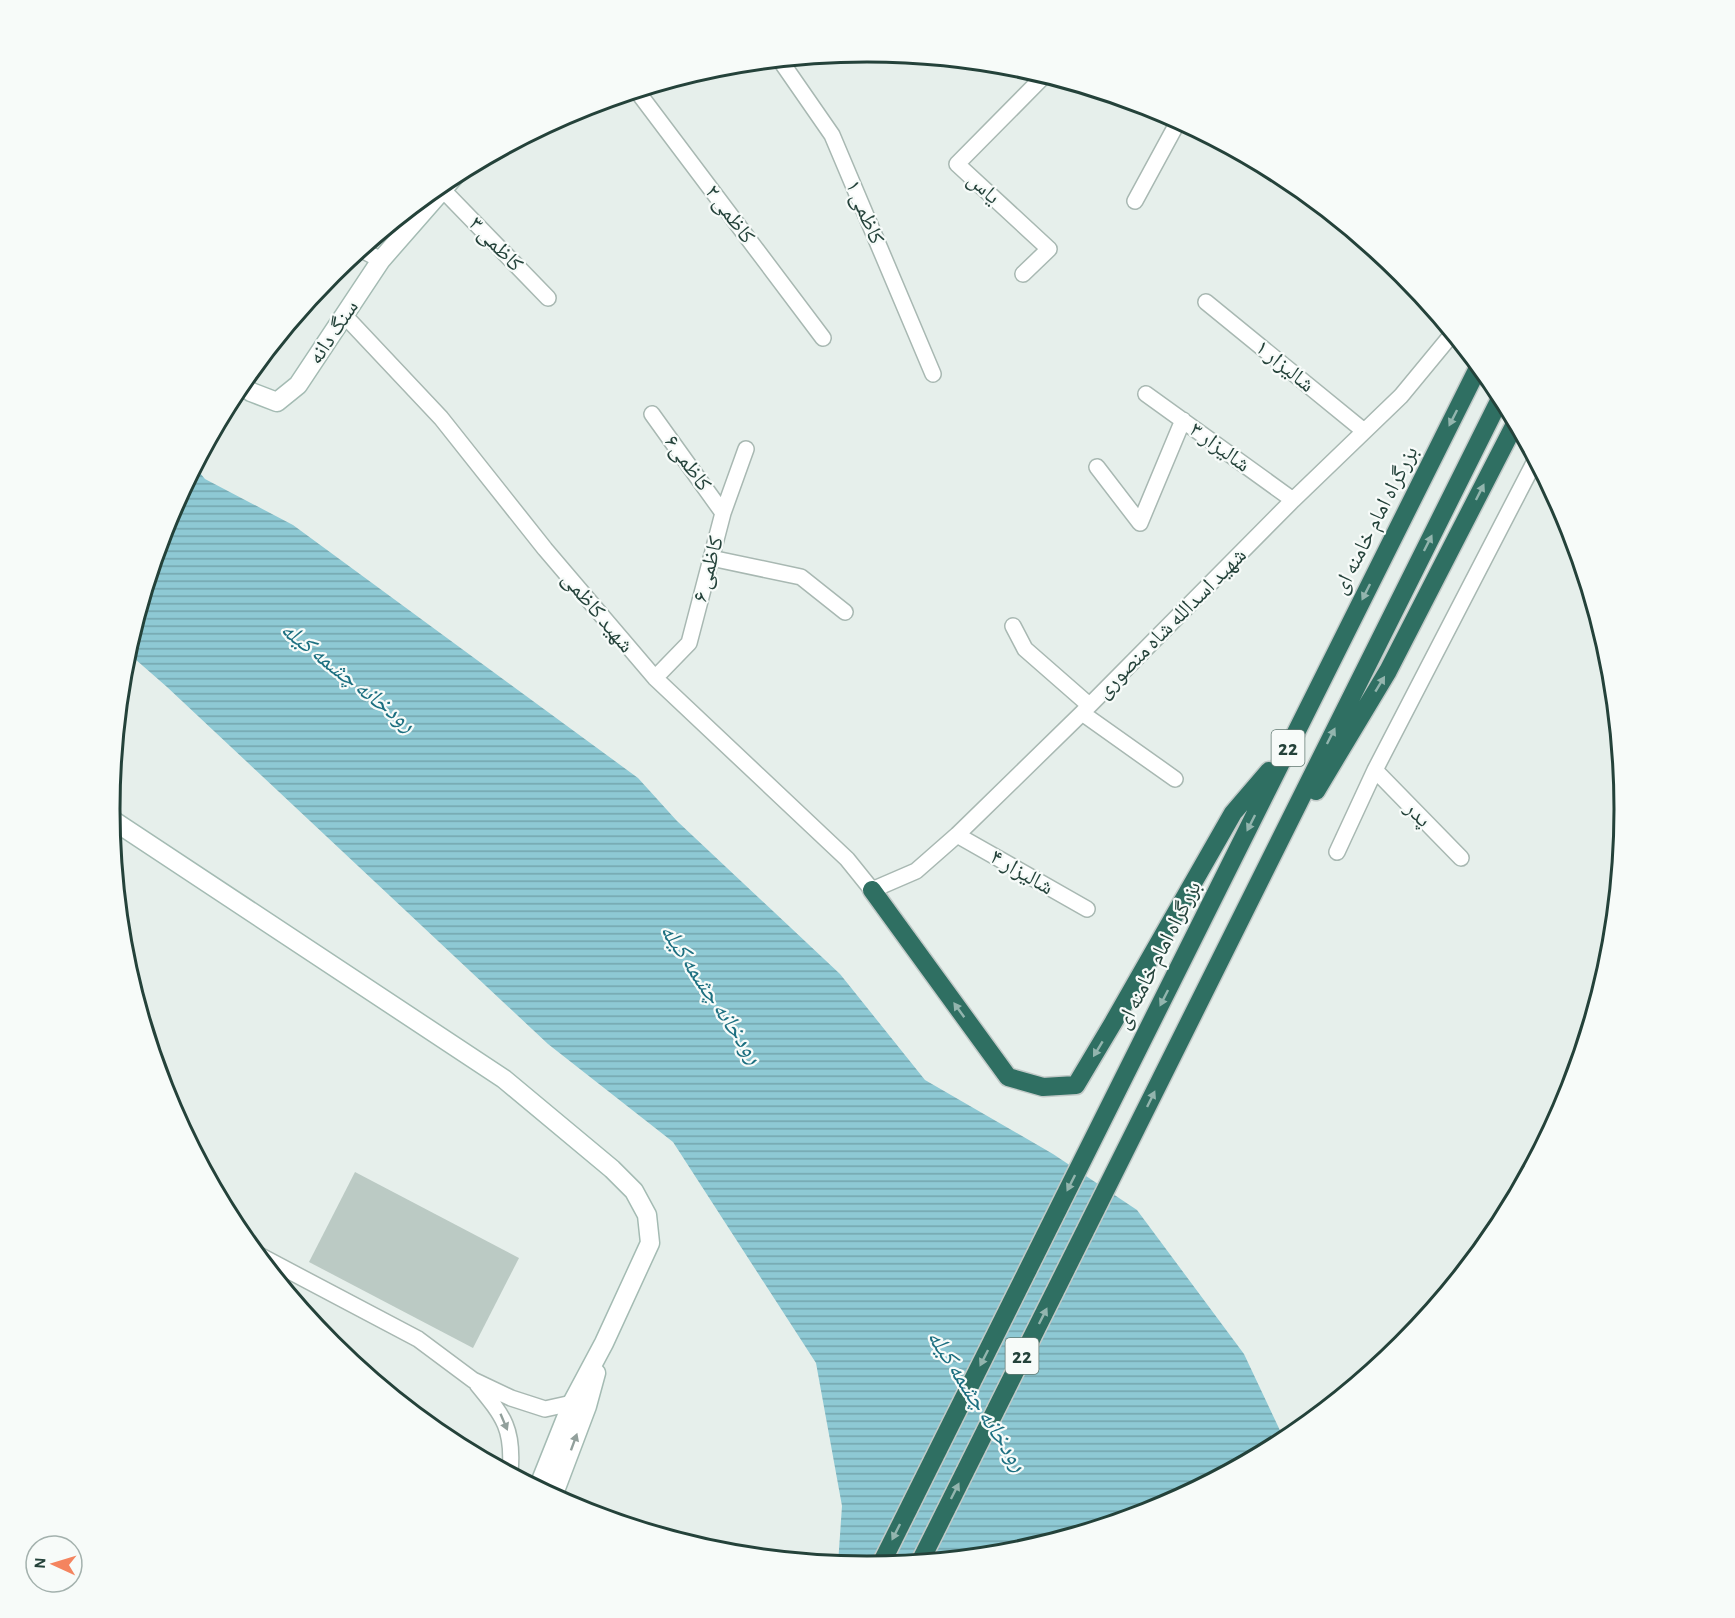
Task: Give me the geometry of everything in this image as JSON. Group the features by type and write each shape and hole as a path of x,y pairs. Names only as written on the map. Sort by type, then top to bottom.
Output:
{"highway":[{"name":"بزرگراه امام خامنه ای","path":"885,1556 1475,374"},
{"name":"22","path":"924,1554 1497,406"},
{"path":"1243,914 1388,671 1512,430"},
{"path":"872,890 1008,1077 1043,1087 1076,1085 1233,813 1286,752"}],"street":[{"name":"کاظمی ۱","path":"785,67 832,135 933,374"},
{"name":"یاس","path":"1023,274 1049,249 957,164 1038,82"},
{"name":"کاظمی ۲","path":"642,97 823,338"},
{"path":"1135,201 1175,128"},
{"name":"کاظمی ۳","path":"445,192 548,298"},
{"name":"سنگ دانه","path":"249,390 277,402 298,385 381,260 434,200"},
{"path":"368,253 381,260"},
{"name":"شالیزار ۱","path":"1206,302 1364,431"},
{"name":"شهید کاظمی","path":"344,315 441,418 545,549 655,678 847,860 872,890"},
{"name":"شهید اسدالله شاه منصوری","path":"872,890 916,871 957,835 1086,709 1293,500 1401,396 1448,339"},
{"name":"شالیزار ۳","path":"1146,394 1293,500"},
{"name":"کاظمی۶","path":"652,414 723,513"},
{"path":"1097,467 1140,523 1183,420"},
{"name":"کاظمی ۶","path":"655,678 689,643 723,513 746,449"},
{"path":"1337,852 1375,770 1532,467"},
{"path":"711,558 801,578 845,612"},
{"path":"1013,626 1025,649 1086,709 1175,779"},
{"name":"پدر","path":"1375,770 1461,858"},
{"path":"121,826 504,1079 612,1169 634,1191 647,1215 650,1243 604,1342 572,1403 541,1481"},
{"name":"شالیزار ۴","path":"957,835 1087,909"},
{"path":"273,1262 418,1339 473,1380 511,1398 545,1409 572,1403"},
{"path":"557,1489 587,1406 604,1342"},
{"path":"473,1380 503,1416 510,1438 510,1465"}],"water":[{"name":"رودخانه چشمه کیله","path":"200,473 205,479 293,525 638,778 677,821 840,974 925,1080 1053,1154 1137,1210 1244,1354 1281,1432 1198,1479 1154,1500 1061,1531 965,1550 916,1555 839,1555 842,1506 816,1363 673,1142 548,1044 135,659 145,616 160,569 177,523"}],"building":[{"path":"355,1172 519,1258 473,1348 309,1262"}]}
